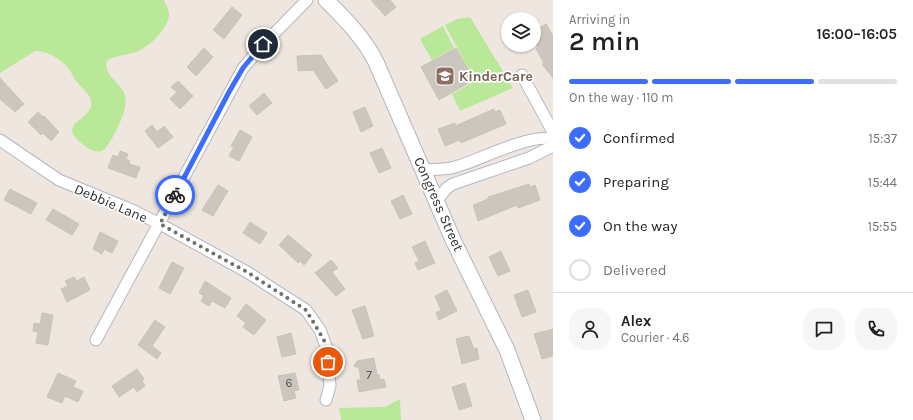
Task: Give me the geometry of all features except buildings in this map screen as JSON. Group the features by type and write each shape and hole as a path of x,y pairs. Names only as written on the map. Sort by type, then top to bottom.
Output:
{"main road":[{"name":"Congress Street","path":"326,0 349,24 370,50 424,170 454,242 502,338 522,389 532,420"}],"street":[{"path":"96,340 243,68 263,44 307,0"},
{"path":"522,75 553,132"},
{"path":"424,170 455,167 525,142 545,138 553,140"},
{"name":"Debbie Lane","path":"0,140 60,180 132,210 160,224 247,272 309,312 320,330 327,349 330,386 326,400"},
{"path":"437,200 453,184 529,158 553,146"}],"green space":[{"path":"0,0 164,0 169,15 162,32 141,50 114,57 107,61 106,66 108,71 123,90 126,101 120,123 105,149 95,151 88,148 77,139 73,133 73,127 87,114 91,101 89,95 69,69 58,59 45,52 35,51 0,73"},
{"path":"470,17 513,88 460,111 452,94 475,81 445,25 457,19"},
{"path":"443,26 454,48 432,60 420,39"},
{"path":"400,399 401,420 341,420 339,408 385,407"}],"way so far":[{"path":"175,195 160,224 278,290 306,310 311,315 320,330 327,349 328,362"}],"place":[{"name":"KinderCare","path":"445,76"}],"route":[{"path":"175,195 229,92 243,68 263,44"}]}
